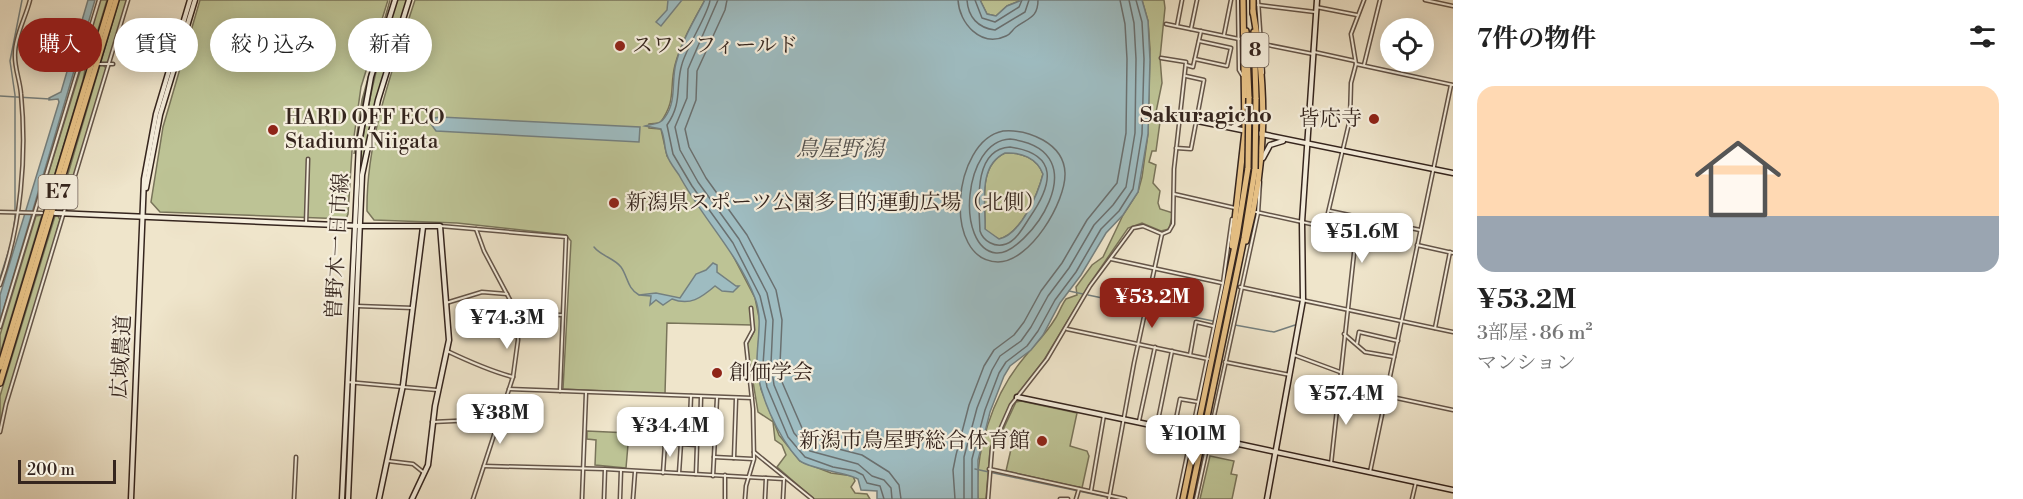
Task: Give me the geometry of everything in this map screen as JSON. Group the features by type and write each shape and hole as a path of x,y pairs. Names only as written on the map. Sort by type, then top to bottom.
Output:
{"highway":[{"name":"E7","path":"0,367 111,0"},
{"name":"E7","path":"0,383 116,0"},
{"path":"1230,271 1245,131 1242,75 1243,0"},
{"name":"8","path":"1183,499 1230,271 1254,168 1243,0"},
{"name":"8","path":"1190,499 1230,305 1254,168 1260,100 1252,0"},
{"path":"1245,131 1253,131 1257,127 1262,79 1253,11"},
{"path":"1230,305 1260,181 1254,168 1263,135 1260,100"},
{"path":"1242,159 1253,141 1263,135"}],"street":[{"path":"0,285 14,239 16,213 21,95 15,51 30,0"},
{"path":"93,18 99,0"},
{"path":"0,432 63,213 128,0"},
{"name":"広域農道","path":"131,499 145,191 160,115 192,0"},
{"name":"曽野木一日市線","path":"348,499 359,144 371,77 395,0"},
{"name":"曽野木一日市線","path":"342,499 357,306 357,225 362,175 378,100 409,0"},
{"path":"1177,26 1182,0"},
{"path":"1191,29 1197,0"},
{"path":"1224,36 1232,0"},
{"path":"1238,0 1239,70 1242,75"},
{"path":"1258,0 1264,70 1262,79"},
{"path":"1267,499 1303,300 1302,222 1317,0"},
{"path":"1355,241 1324,231 1350,118 1351,83 1356,63 1351,34 1364,0"},
{"path":"1364,65 1380,0"},
{"path":"1425,0 1453,6"},
{"path":"1258,5 1357,15"},
{"path":"1166,24 1239,39"},
{"path":"1161,58 1186,62 1186,65 1193,67 1202,31"},
{"path":"1195,59 1227,66 1231,48 1199,41"},
{"path":"1261,44 1313,53 1452,85 1370,472"},
{"path":"102,64 113,64"},
{"path":"988,499 992,448 1017,397 1067,329 1086,292 1130,231 1138,225 1162,234 1168,231 1173,224 1176,148 1186,65"},
{"path":"0,327 76,72"},
{"path":"1176,148 1191,149 1204,80 1185,76"},
{"path":"1229,128 1240,123 1244,111"},
{"path":"1310,112 1350,118"},
{"path":"1179,117 1453,173"},
{"path":"1254,168 1270,145 1286,140"},
{"path":"306,224 309,159"},
{"path":"1178,499 1224,284 1237,183 1241,179"},
{"path":"1196,499 1262,188 1260,181"},
{"path":"1174,194 1235,208"},
{"path":"1330,211 1420,230"},
{"path":"0,212 42,213"},
{"path":"1257,212 1325,227"},
{"path":"55,213 357,225"},
{"path":"1331,464 1358,217"},
{"name":"曽野木一日市線","path":"357,225 440,226"},
{"path":"412,499 425,474 432,422 450,330 445,303 444,253 440,226 566,237 560,391"},
{"path":"379,499 403,385 423,227"},
{"path":"473,499 513,377 518,340 517,313 484,251 476,229"},
{"path":"1109,497 1119,458 1123,420 1162,234"},
{"path":"1417,245 1451,252 1435,328"},
{"path":"1111,259 1224,284"},
{"path":"1241,287 1453,332"},
{"path":"445,303 482,292 507,294"},
{"path":"1435,299 1440,300"},
{"path":"357,306 413,308"},
{"path":"745,499 748,477 754,459 752,398 746,343 753,330 751,308"},
{"path":"517,313 561,315"},
{"path":"1190,355 1196,322 1214,326"},
{"path":"1067,329 1208,359"},
{"path":"1357,344 1359,332 1398,340"},
{"path":"1344,334 1365,352 1394,357"},
{"path":"1139,423 1155,347"},
{"path":"447,351 487,369 513,377"},
{"path":"1156,427 1172,351"},
{"path":"1294,355 1340,372"},
{"path":"1224,362 1290,375"},
{"path":"350,382 403,385 438,390"},
{"path":"1340,386 1453,410"},
{"path":"509,389 752,398"},
{"path":"582,499 586,393"},
{"path":"689,444 691,396"},
{"path":"701,397 700,435 716,436"},
{"path":"713,476 717,397"},
{"path":"1017,397 1193,434"},
{"path":"734,458 736,399"},
{"path":"1176,431 1175,424 1180,399 1198,402"},
{"path":"1091,491 1104,416"},
{"path":"432,422 498,419"},
{"path":"1208,437 1453,490"},
{"path":"663,473 665,443 681,443 697,445 696,474"},
{"path":"679,474 681,443"},
{"path":"754,452 812,499"},
{"path":"294,499 296,457"},
{"path":"714,457 754,459"},
{"path":"388,461 413,464 425,474"},
{"path":"484,466 605,469 785,478"},
{"path":"604,499 605,469"},
{"path":"620,499 621,470"},
{"path":"633,499 635,471"},
{"path":"989,471 1125,499"},
{"path":"724,499 725,476"},
{"path":"765,499 766,478"},
{"path":"783,499 785,478"},
{"path":"1412,499 1416,482"},
{"path":"1076,499 1078,489"},
{"path":"1060,499 1068,499"}],"green space":[{"path":"100,0 107,0 102,18 95,18"},
{"path":"119,0 128,0 123,18 114,18 114,46 110,59 104,66 107,69 66,200 62,208 58,208 98,72 102,72 102,58"},
{"path":"200,0 388,0 382,18 348,18 348,72 366,72 361,87 352,151 346,219 160,212 151,202 163,127 179,72 198,72 198,18 195,18"},
{"path":"396,0 407,0 401,18 391,18"},
{"path":"415,0 705,0 688,31 678,56 673,73 669,107 660,123 649,124 649,128 661,129 667,156 728,246 755,298 760,322 757,365 761,389 779,435 800,461 831,473 853,476 855,481 851,487 855,493 867,494 870,499 814,499 777,467 786,455 782,445 775,440 773,422 758,412 747,345 754,332 752,325 667,323 665,394 563,389 571,241 566,235 457,223 374,220 367,211 371,157 382,104 392,72 432,72 432,18 409,18"},
{"path":"980,0 1022,0 1007,6 996,16 987,14"},
{"path":"1142,0 1164,0 1165,8 1160,58 1162,83 1156,112 1159,113 1157,121 1160,122 1156,151 1152,151 1149,162 1156,165 1153,183 1160,191 1158,203 1160,209 1173,213 1169,229 1161,231 1142,223 1128,228 1091,282 1044,360 1010,404 990,451 986,499 978,499 979,462 983,444 1003,389 1012,373 1044,335 1066,299 1077,295 1076,287 1092,265 1103,257 1123,215 1138,192 1148,134 1150,49 1148,21"},
{"path":"80,72 85,72 45,207 39,204"},
{"path":"371,72 363,100 354,154 362,100"},
{"path":"376,72 385,72 375,103 357,199 365,123"},
{"path":"1005,153 1028,157 1037,164 1043,174 1033,202 1021,222 1007,236 999,239 987,233 985,229 984,198 990,167"},
{"path":"42,215 0,354 0,335 36,216"},
{"path":"55,216 58,216 60,220 0,428 0,396"},
{"name":"新潟市鳥屋野総合体育館","path":"1021,401 1077,413 1070,446 1087,451 1089,456 1082,488 1006,471 1014,436 1002,432 1016,402"},
{"path":"587,431 629,433 626,468 595,465 596,440 587,439"},
{"path":"1210,456 1234,461 1231,474 1237,475 1232,499 1200,499"}],"water":[{"path":"88,0 95,0 90,18 83,18"},
{"path":"668,0 682,0 661,26 656,22 667,10"},
{"name":"鳥屋野潟","path":"705,0 980,0 987,14 996,16 1007,6 1022,0 1142,0 1148,21 1150,60 1148,134 1138,192 1123,215 1106,233 1081,275 1060,303 1043,335 1031,350 1010,366 1004,376 990,412 978,460 978,499 877,499 877,491 861,490 858,479 810,466 799,460 776,427 765,400 758,373 759,322 755,298 748,281 669,160 661,129 645,126 661,121 669,111 679,55","holes":["1005,153 1033,160 1043,174 1033,202 1021,222 1007,236 999,239 985,229 985,187 990,167 996,159"]},
{"path":"67,72 74,72 0,321 0,295 59,102 58,99 49,100 49,98 61,92"},
{"path":"434,118 640,127 639,142 436,131 431,124"},
{"path":"713,263 717,265 717,272 739,286 733,292 722,291 715,286 695,300 684,302 672,299 663,305 656,300 650,305 651,296 639,295 656,293 680,298 696,274 706,270"}],"waterway":[{"path":"0,278 12,240 15,218 15,95 10,61 22,0"},
{"path":"0,96 50,99"},
{"path":"594,247 621,267 630,286 639,295"},
{"path":"1069,291 1083,294"},
{"path":"1088,295 1213,321"},
{"path":"1235,325 1274,332 1295,325"},
{"path":"975,469 1116,499"}],"place":[{"name":"スワンフィールド","path":"620,46"},
{"name":"皆応寺","path":"1374,119"},
{"name":"HARD OFF ECO Stadium Niigata","path":"273,130"},
{"name":"新潟県スポーツ公園多目的運動広場（北側）","path":"614,203"},
{"name":"創価学会","path":"717,373"},
{"name":"新潟市鳥屋野総合体育館","path":"1042,441"}],"district":[{"name":"Sakuragicho","path":"1206,115"}]}
